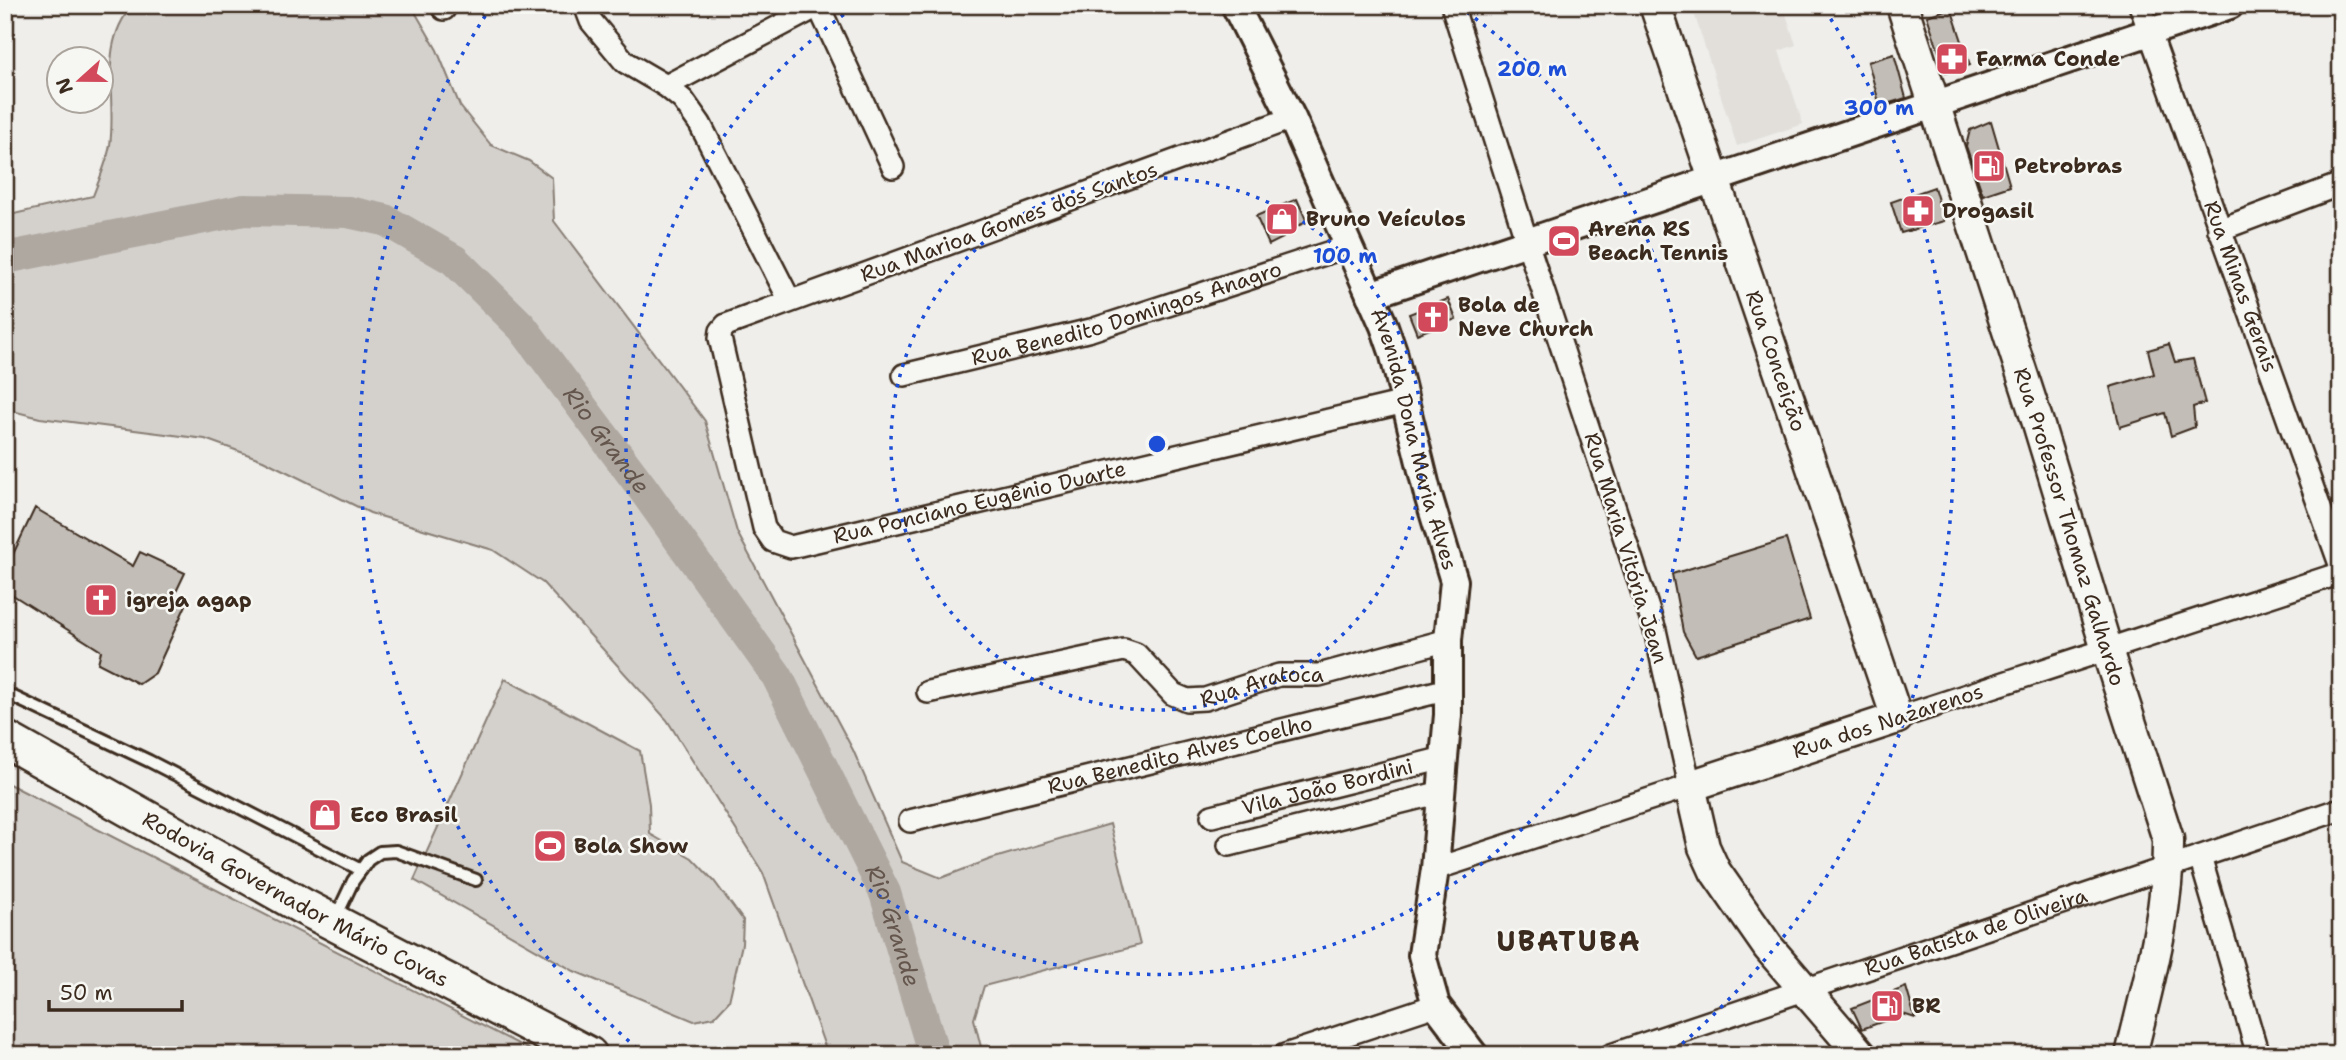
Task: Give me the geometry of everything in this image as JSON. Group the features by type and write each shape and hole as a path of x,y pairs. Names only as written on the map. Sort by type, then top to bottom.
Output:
{"highway":[{"name":"Rodovia Governador Mário Covas","path":"5,739 333,923 589,1055"}],"main road":[{"name":"Rua Conceição","path":"1655,5 1897,718"},
{"name":"Rua Professor Thomaz Galhardo","path":"1902,5 2038,423 2168,839 2162,928 2131,1055"},
{"name":"Rua dos Nazarenos","path":"1690,786 1897,718"},
{"name":"Rua Maria Vitória Jean","path":"1690,786 1704,847 1715,871 1768,947 1861,1055"}],"street":[{"path":"585,5 591,21 625,62 666,86 682,100 700,124 790,302"},
{"name":"Rua Maria Vitória Jean","path":"1452,5 1527,242 1656,630 1690,786"},
{"name":"Rua Minas Gerais","path":"2140,5 2341,567"},
{"path":"1370,295 2230,5"},
{"path":"666,86 818,6 894,167"},
{"name":"Avenida Dona Maria Alves","path":"1242,7 1393,352 1454,581 1448,640 1449,689 1442,792 1435,869 1422,954 1436,1005 1474,1055"},
{"name":"Rua Marioa Gomes dos Santos","path":"726,326 1292,118"},
{"path":"2219,230 2341,184"},
{"name":"Rua Benedito Domingos Anagro","path":"904,375 1091,330 1349,247"},
{"name":"Rua Ponciano Eugênio Duarte","path":"726,326 721,331 720,338 764,528 773,541 791,547 1405,402"},
{"name":"Rua dos Nazarenos","path":"1897,718 2341,573"},
{"name":"Rua Aratoca","path":"928,692 1124,650 1136,654 1172,694 1187,700 1205,699 1279,675 1319,676 1448,640"},
{"name":"Rua Benedito Alves Coelho","path":"910,821 1449,689"},
{"name":"Vila João Bordini","path":"1212,816 1444,758"},
{"name":"Rua dos Nazarenos","path":"1435,869 1690,786"},
{"name":"Vila João Bordini","path":"1229,845 1442,792"},
{"name":"Rua Batista de Oliveira","path":"1616,1054 2341,809"},
{"path":"2200,857 2259,1055"},
{"path":"1284,1055 1436,1005"}],"lane":[{"path":"5,693 149,761 361,870"},
{"path":"333,923 353,881 368,860 380,852 396,851 476,880"}],"shaded area":[{"path":"133,5 411,5 437,50 460,106 491,145 529,161 552,178 554,221 705,421 737,532 853,750 902,862 941,878 991,859 1110,824 1140,945 984,986 974,1019 983,1055 828,1055 763,873 667,720 543,583 493,550 370,513 263,460 205,439 40,418 5,409 5,216 93,196 110,145 112,116 116,116 116,46 113,46 122,21"},
{"path":"1708,5 1783,5 1796,45 1779,51 1803,124 1737,146 1693,10"},
{"name":"Bola Show","path":"505,679 640,751 649,804 650,834 692,858 714,881 743,920 742,944 729,1001 714,1017 694,1021 574,971 414,880"},
{"path":"5,782 540,1055 5,1055"}],"building":[{"path":"1951,8 1970,65 1946,73 1927,16"},
{"path":"1894,54 1906,98 1880,106 1868,62"},
{"name":"Petrobras","path":"1991,121 2010,186 1983,195 1966,146 1970,130"},
{"name":"Drogasil","path":"1934,187 1944,221 1901,233 1891,202"},
{"name":"Bruno Veículos","path":"1297,199 1307,222 1283,232 1283,238 1269,245 1256,216"},
{"name":"Bola de Neve Church","path":"1448,299 1456,319 1417,334 1409,314"},
{"path":"2169,344 2175,362 2193,359 2205,403 2193,407 2195,427 2171,436 2165,413 2120,427 2110,387 2154,374 2148,350"},
{"name":"igreja agap","path":"35,508 133,566 140,552 185,573 174,596 186,605 155,673 139,684 98,663 101,651 5,590 5,571"},
{"path":"1786,539 1810,619 1696,656 1683,632 1672,574"},
{"name":"BR","path":"1906,987 1915,1018 1903,1014 1862,1029 1852,1008"}],"waterway":[{"name":"Rio Grande","path":"5,258 244,210 348,212 385,220 454,260 522,327 641,486 777,676 885,893 934,1055"}],"place":[{"name":"Farma Conde","path":"1952,59"},
{"name":"Petrobras","path":"1989,166"},
{"name":"Drogasil","path":"1918,211"},
{"name":"Bruno Veículos","path":"1282,219"},
{"name":"Arena RS Beach Tennis","path":"1564,241"},
{"name":"Bola de Neve Church","path":"1433,317"},
{"name":"igreja agap","path":"101,600"},
{"name":"Eco Brasil","path":"325,815"},
{"name":"Bola Show","path":"550,846"},
{"name":"BR","path":"1887,1006"}],"district":[{"name":"UBATUBA","path":"1569,941"}]}
